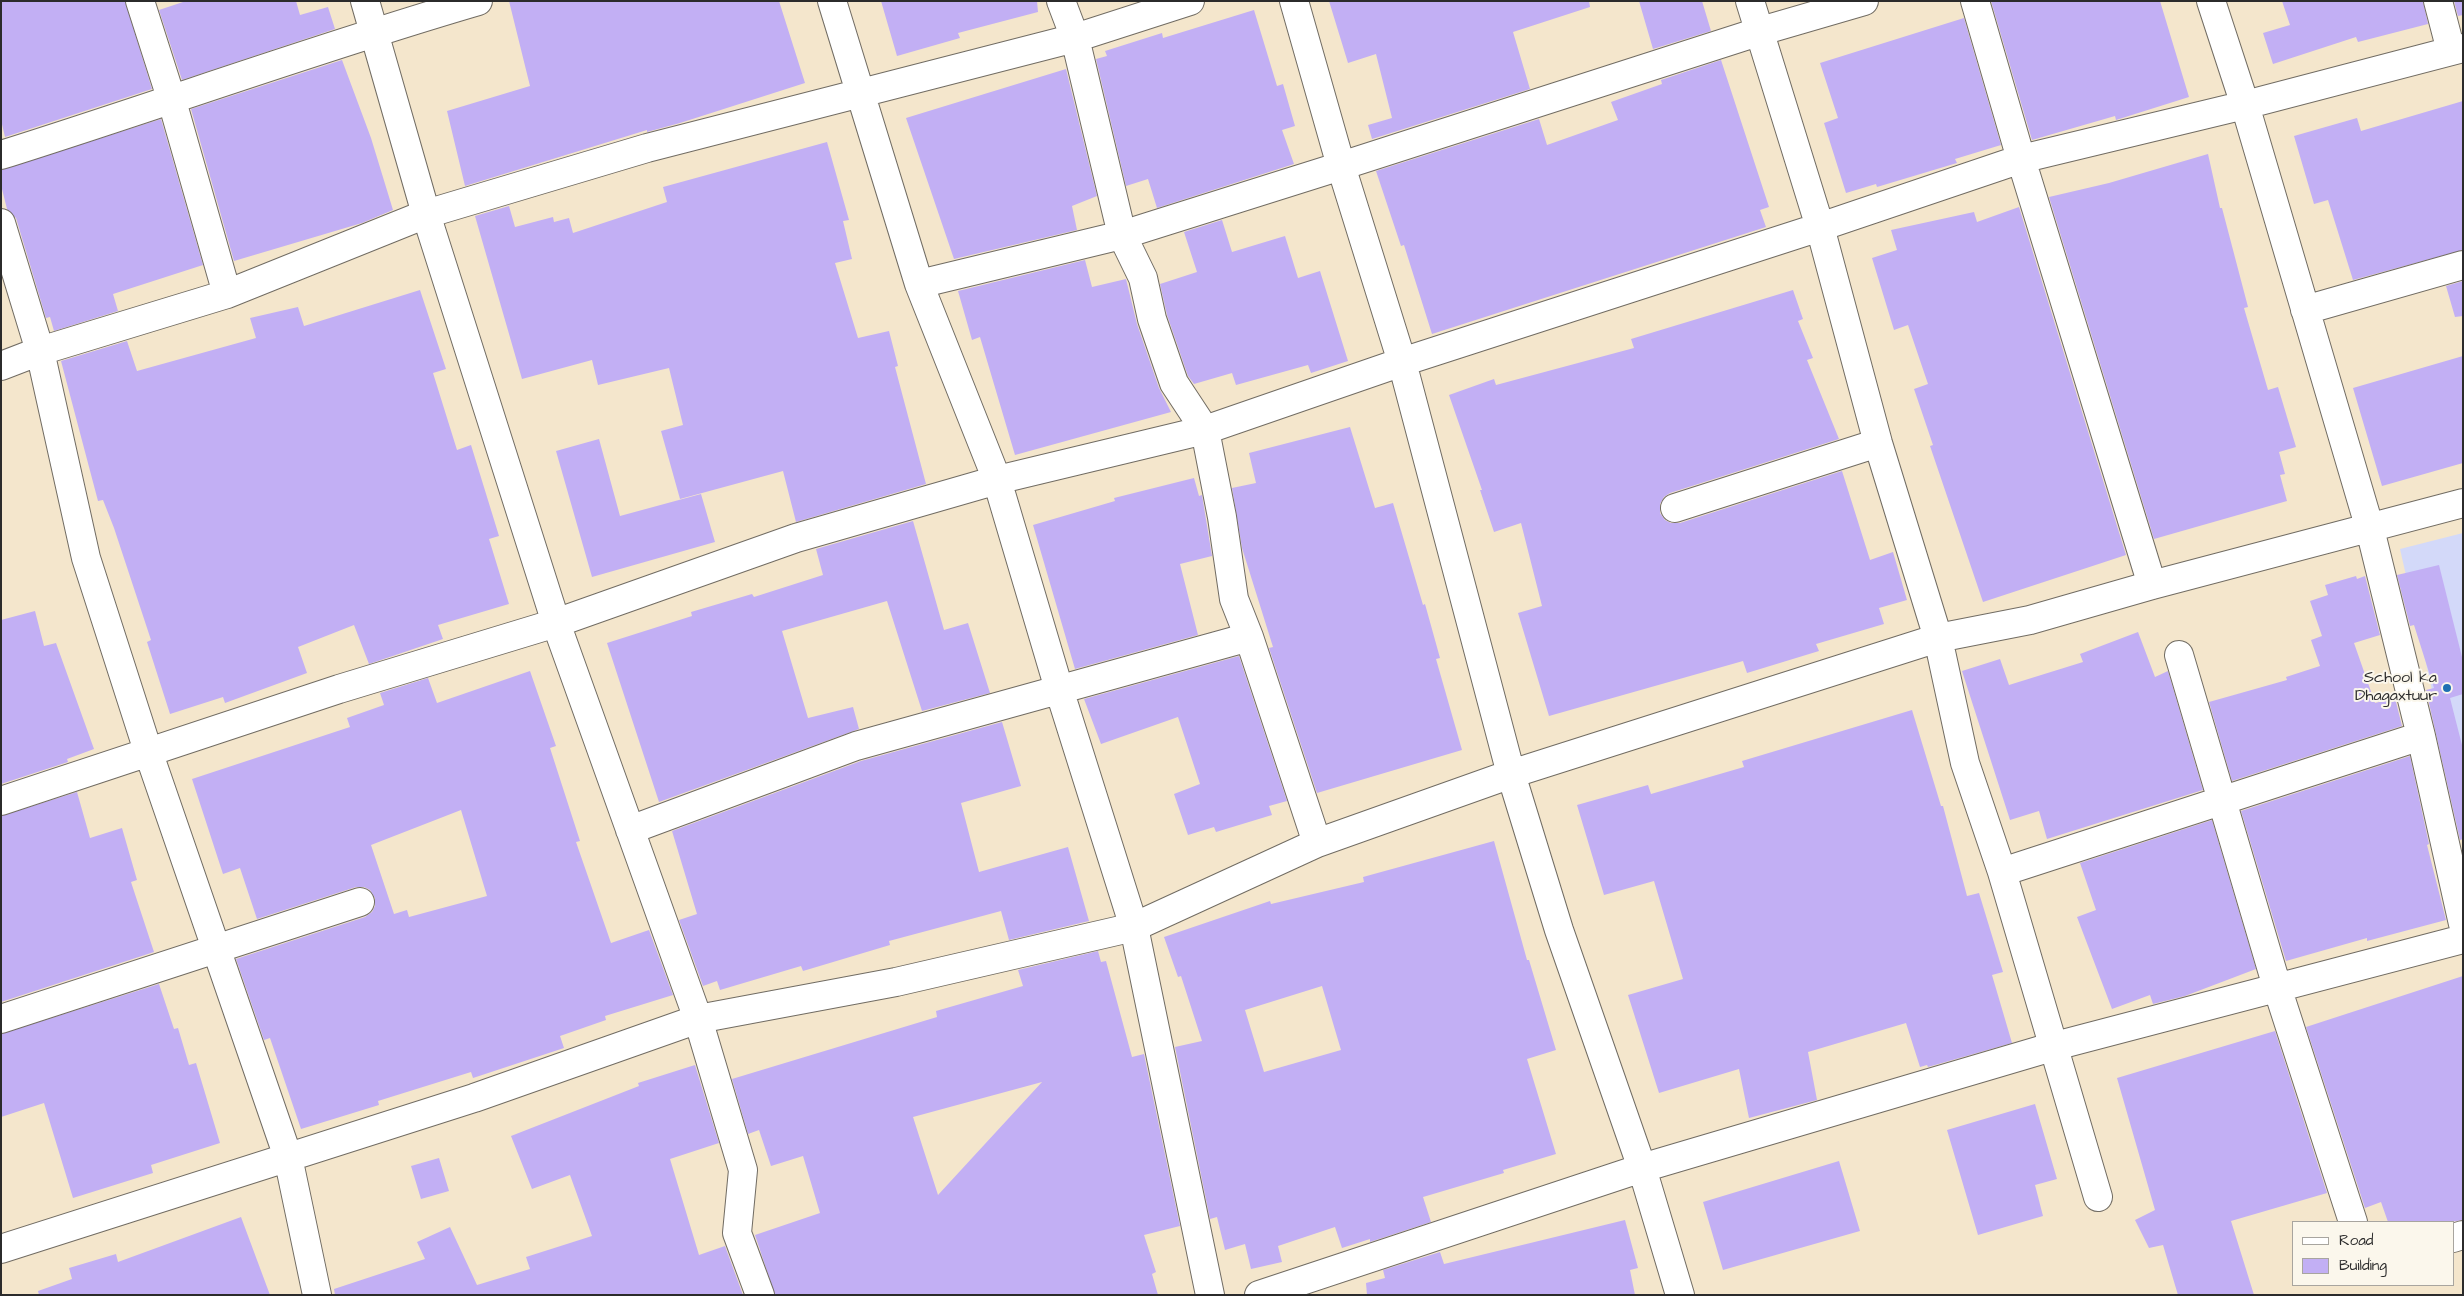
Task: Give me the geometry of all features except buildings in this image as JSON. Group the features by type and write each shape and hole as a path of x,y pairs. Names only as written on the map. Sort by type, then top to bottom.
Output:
{"street":[{"path":"140,1 172,101 227,294"},
{"path":"365,1 426,214 556,623 698,1019 743,1170 737,1233 760,1295"},
{"path":"1,156 172,101 374,32 478,1"},
{"path":"832,1 920,284 997,480 1059,689 1134,927 1210,1295"},
{"path":"1061,1 1075,38 1122,235 1143,278 1152,319 1174,383 1205,430 1222,517 1234,599 1249,637 1317,842"},
{"path":"1,366 40,351 227,294 426,214 647,148 1075,38 1190,1"},
{"path":"1294,1 1402,362 1510,774 1559,930 1642,1168 1680,1295"},
{"path":"1750,1 1761,31 1820,227 1878,443 1938,638 1965,763 2002,872 2055,1046 2098,1197"},
{"path":"920,284 1122,235 1761,31 1864,1"},
{"path":"1975,1 2021,159 2152,585"},
{"path":"2211,1 2245,105 2370,529 2421,736 2463,924"},
{"path":"1,801 339,688 556,623 796,538 997,480 1205,430 1402,362 1820,227 2021,159 2245,105 2457,50 2438,1"},
{"path":"1,223 40,351 86,558 148,751 288,1157 317,1295"},
{"path":"2305,310 2463,265"},
{"path":"1675,508 1878,443"},
{"path":"1,1249 474,1098 698,1019 896,982 1134,927 1317,842 1510,774 1938,638 2030,620 2152,585 2463,503"},
{"path":"630,830 856,746 1249,637"},
{"path":"2179,655 2277,987 2353,1221"},
{"path":"2002,872 2421,736"},
{"path":"1,1019 360,902"},
{"path":"1259,1295 1642,1168 2055,1046 2463,939"}],"shaded area":[{"name":"School ka Dhagaxtuur","path":"2463,533 2463,826 2400,549"}],"place":[{"name":"School ka Dhagaxtuur","path":"2447,688"}]}
